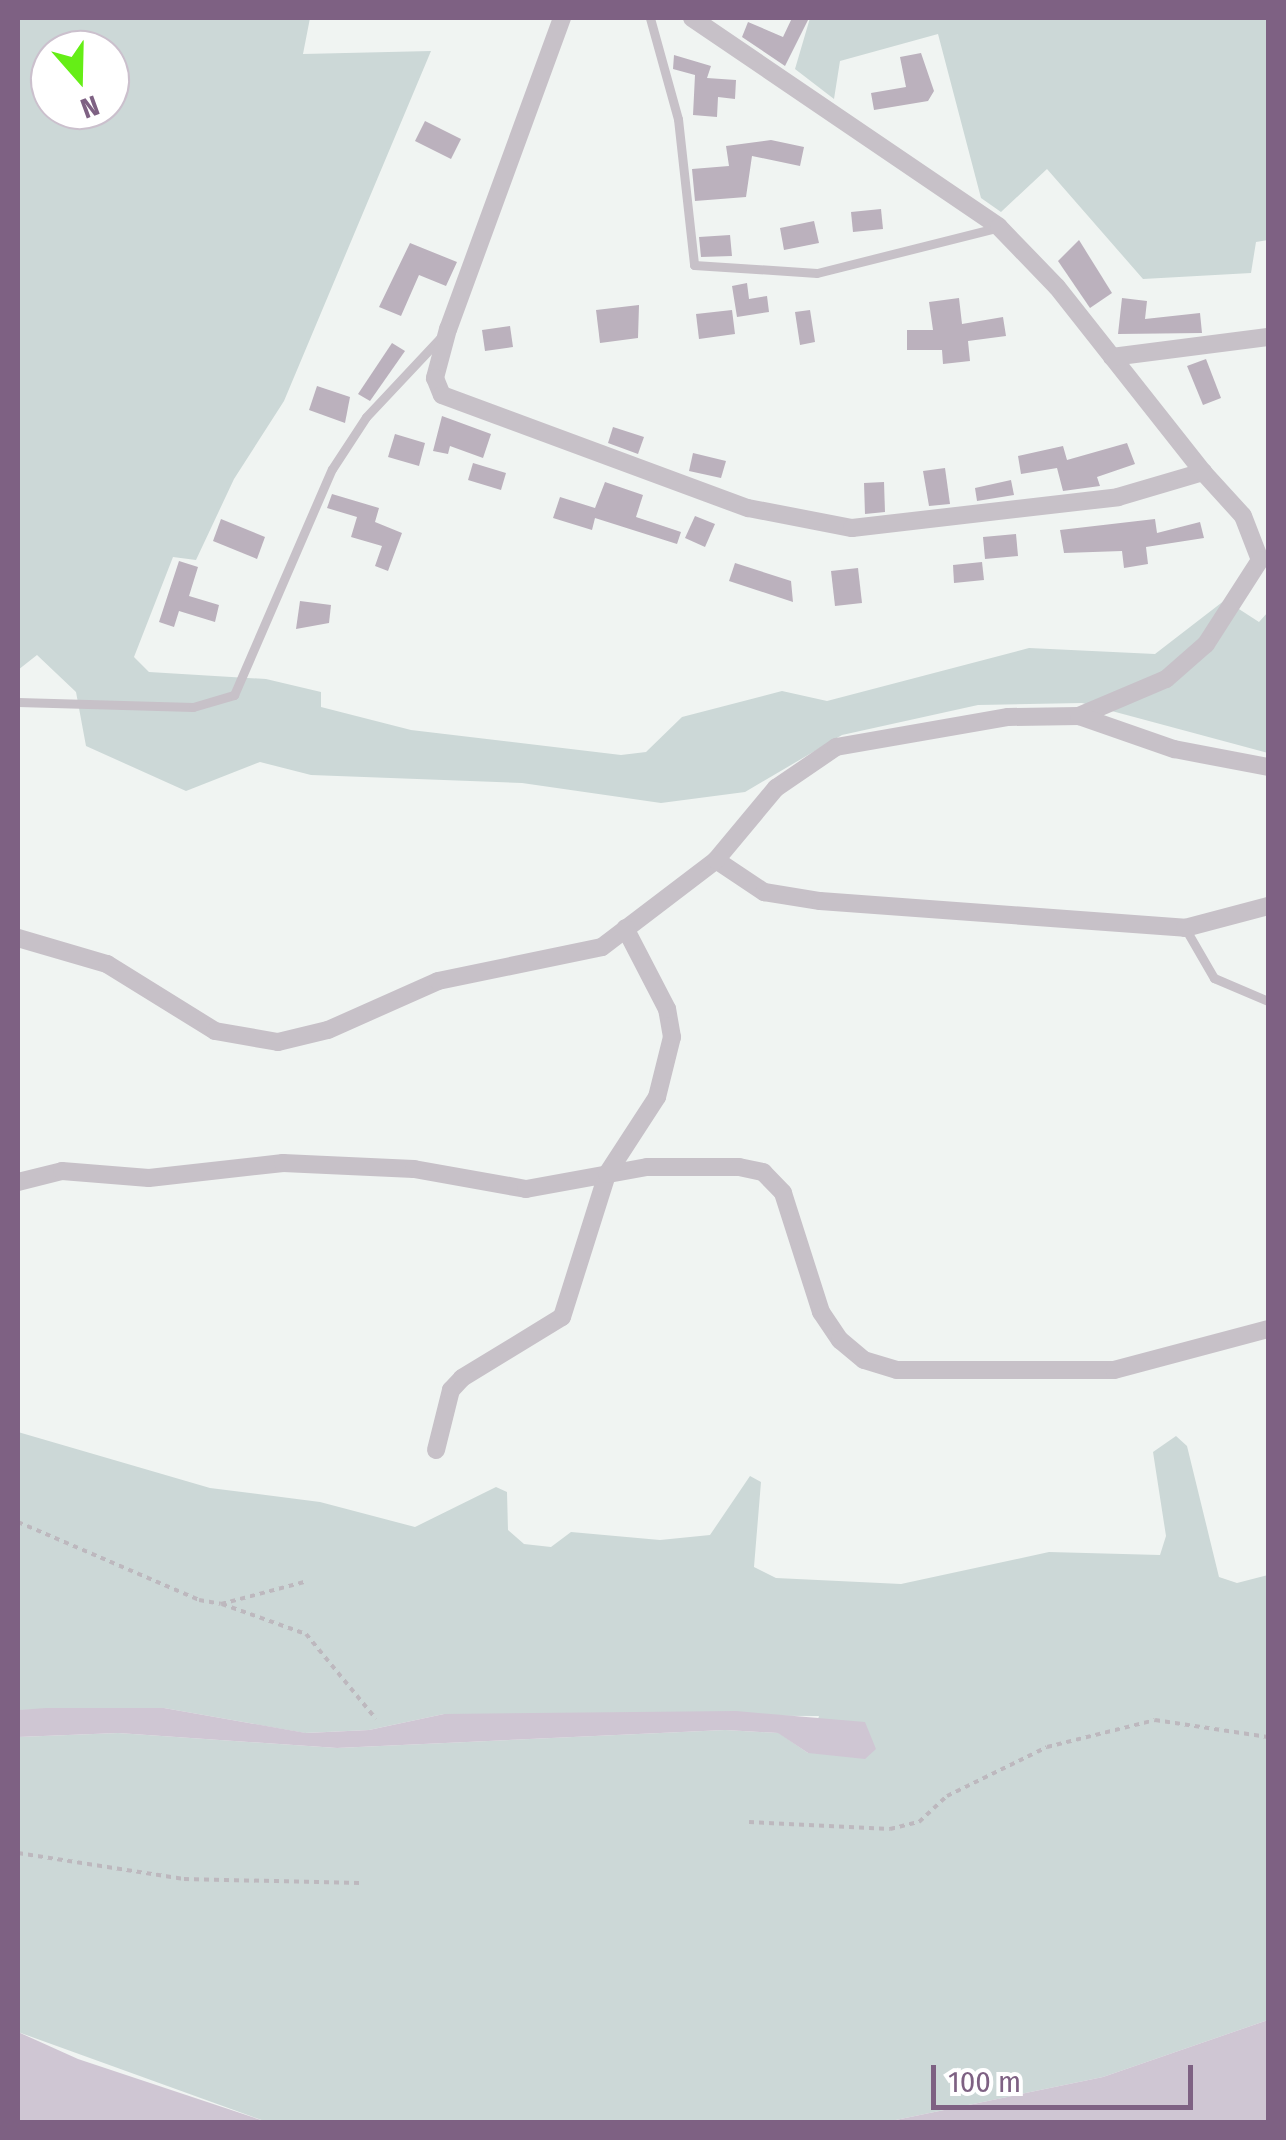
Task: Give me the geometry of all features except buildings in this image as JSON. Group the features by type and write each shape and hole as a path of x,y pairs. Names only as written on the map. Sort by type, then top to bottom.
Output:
{"street":[{"path":"562,18 448,330 435,378 452,402 798,520 891,529 1118,497 1203,472"},
{"path":"692,18 998,228 1112,357 1243,516 1260,560 1206,644 1166,679 1080,716"},
{"path":"1112,357 1268,337"},
{"path":"18,938 108,964 215,1031 278,1042 328,1030 438,981 602,947 716,860 776,788 836,747 1008,717 1080,716 1174,749 1268,768"},
{"path":"716,860 764,892 820,901 1184,928 1268,906"},
{"path":"436,1450 451,1390 462,1378 562,1317 607,1174 657,1097 672,1037 651,969 625,928"},
{"path":"18,1182 62,1171 150,1178 283,1163 414,1168 526,1189 691,1164 763,1172 784,1193 821,1312 864,1360 897,1370 1114,1370 1268,1329"}],"lane":[{"path":"650,18 678,118 694,264 817,273 998,228"},
{"path":"18,702 192,706 234,695 332,470 366,417 448,330"},
{"path":"1184,928 1214,978 1268,1001"}],"path":[{"path":"18,1522 163,1588 306,1634 376,1719"},
{"path":"221,1604 304,1582"},
{"path":"749,1822 890,1829 919,1822 947,1796 1046,1746 1155,1720 1268,1738"},
{"path":"18,1853 184,1878 360,1884"}],"shaded area":[{"path":"18,18 310,18 303,54 431,51 284,401 234,479 196,560 173,557 134,657 149,672 266,679 321,692 321,707 411,730 621,755 646,752 682,717 782,691 827,701 1029,648 1155,654 1225,600 1259,622 1268,612 1268,753 1082,703 978,705 842,735 745,792 661,803 522,783 311,775 260,762 186,791 86,746 76,692 37,655 18,670"},
{"path":"810,18 1268,18 1268,240 1256,242 1251,273 1143,279 1047,169 1001,212 981,198 938,34 840,61 834,99 795,69"},
{"path":"18,1432 210,1488 320,1502 415,1527 496,1487 507,1492 508,1530 524,1544 551,1547 571,1532 660,1540 710,1535 750,1476 761,1482 754,1567 776,1578 901,1584 1049,1552 1160,1555 1166,1536 1153,1452 1176,1436 1187,1446 1219,1577 1237,1583 1268,1575 1268,2020 1103,2077 886,2122 267,2122 18,2032 18,1737 118,1733 337,1748 725,1730 779,1733 808,1753 819,1716 444,1714 369,1730 305,1733 164,1708 18,1710"},
{"path":"164,1708 306,1733 369,1730 444,1714 736,1711 865,1722 876,1749 865,1759 808,1753 778,1733 725,1730 337,1748 118,1733 18,1737 18,1710"},
{"path":"1268,2020 1268,2122 886,2122 1103,2077"},
{"path":"18,2032 78,2059 267,2122 18,2122"}]}
